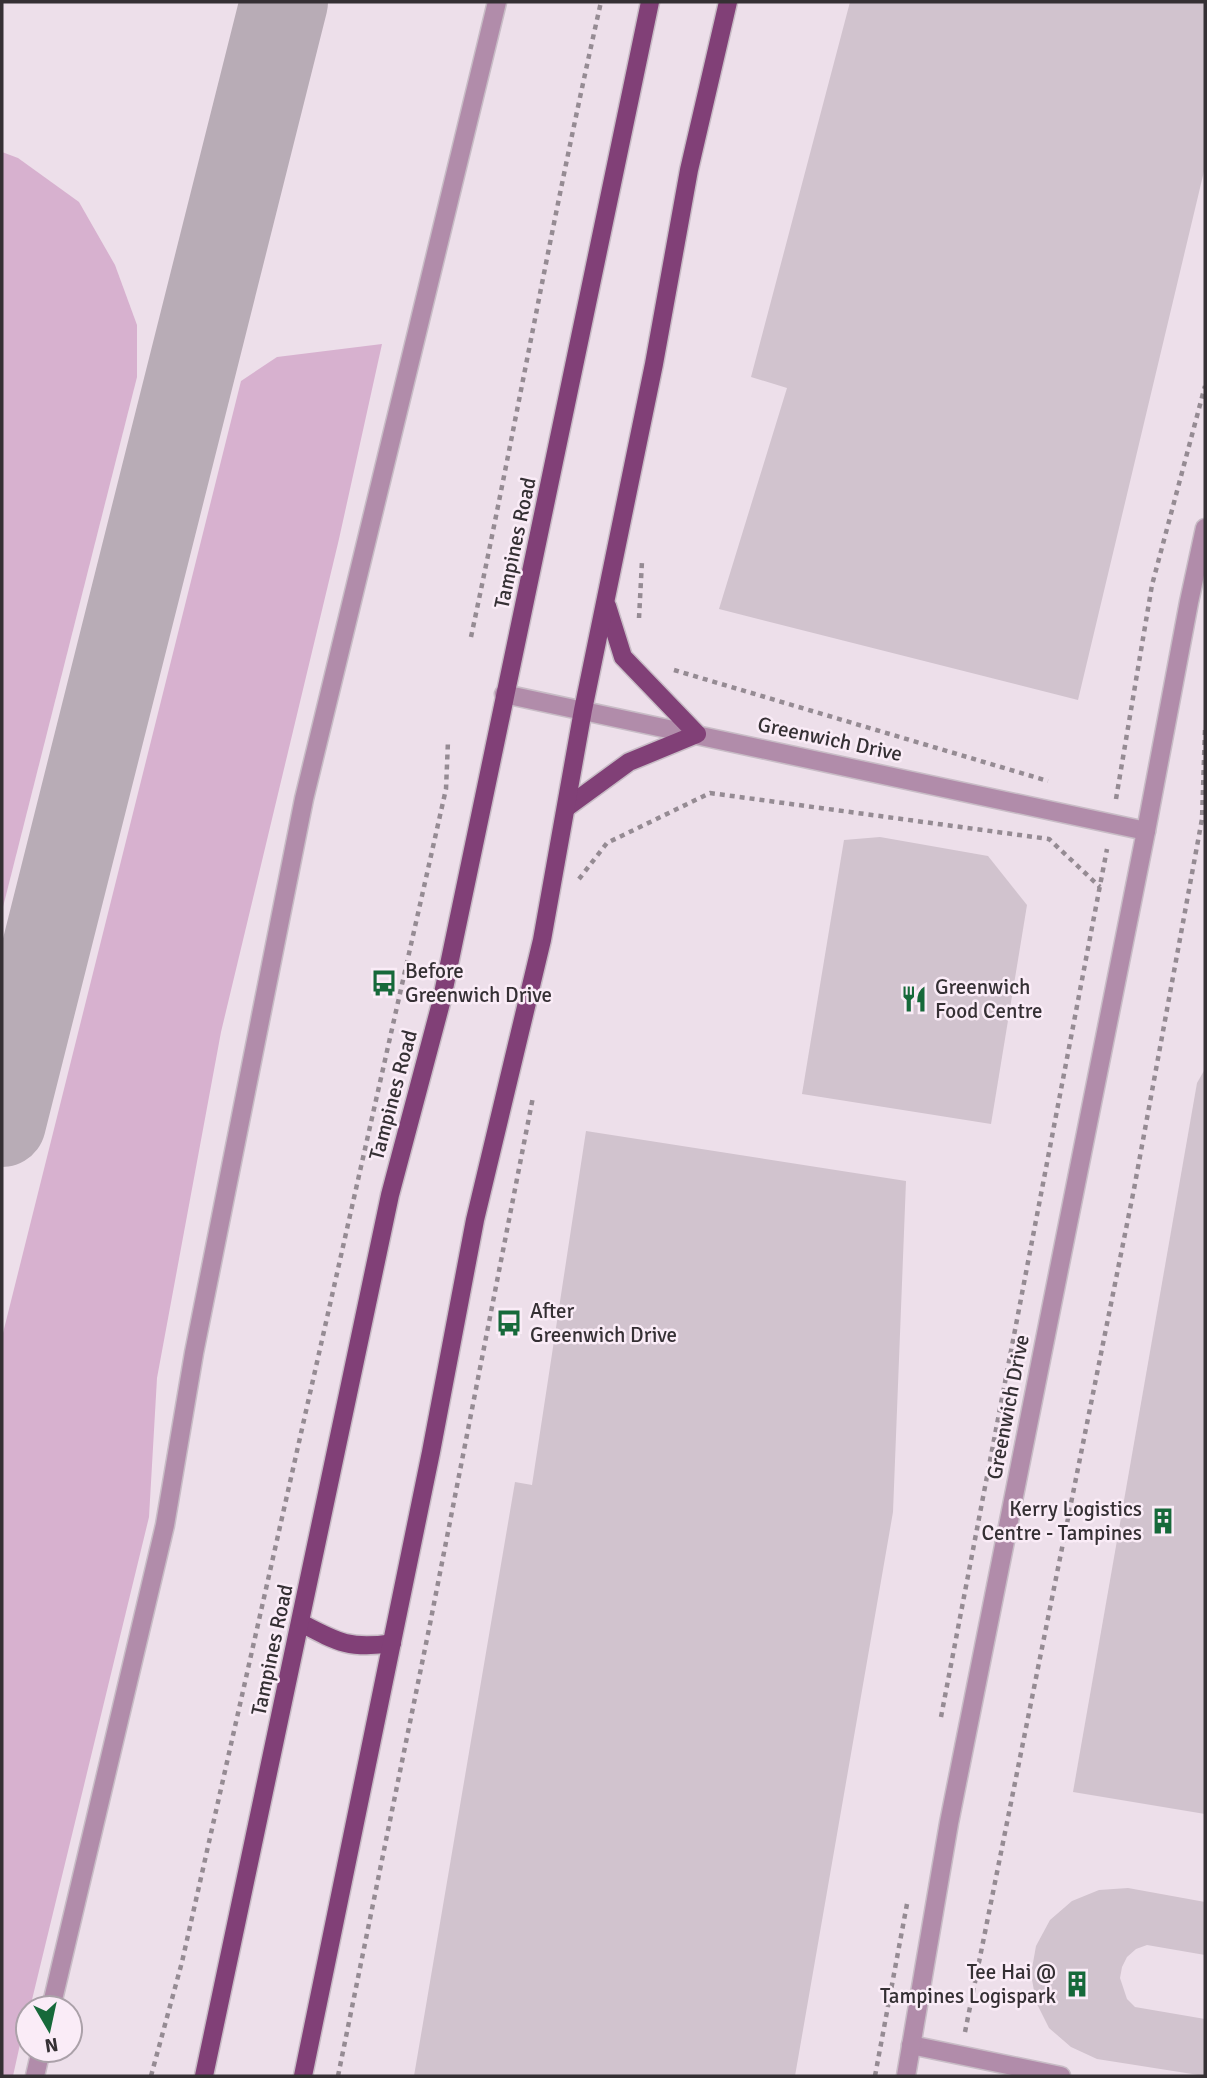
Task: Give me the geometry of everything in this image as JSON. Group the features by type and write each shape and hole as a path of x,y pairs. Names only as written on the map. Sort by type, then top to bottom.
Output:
{"main road":[{"name":"Tampines Road","path":"204,2076 390,1195 441,1003 650,2"},
{"path":"303,2076 431,1452 475,1220 542,940 583,710 654,364 689,170 727,2"},
{"path":"566,808 629,762 697,734 623,657 606,604"},
{"path":"301,1623 345,1644 368,1647 392,1643"}],"lane":[{"path":"54,1994 165,1525 194,1353 304,799 497,2"},
{"name":"Greenwich Drive","path":"906,2076 952,1810 1205,528"},
{"name":"Greenwich Drive","path":"504,694 1146,831"},
{"path":"911,2045 1060,2076"}],"path":[{"path":"471,637 516,424 566,154 601,2"},
{"path":"1103,798 1116,802 1152,585 1205,386"},
{"path":"667,665 676,672 1051,782"},
{"path":"961,2056 1131,1202 1200,832 1205,729"},
{"path":"151,2076 182,1962 446,789 448,741"},
{"path":"577,882 607,843 710,793 1049,839 1100,887"},
{"path":"940,1726 1112,824"},
{"path":"338,2076 430,1625 534,1091"},
{"path":"875,2076 907,1901"}],"shaded area":[{"path":"2,152 18,158 79,202 115,265 137,325 137,377 2,911"},
{"path":"382,344 339,539 221,1032 157,1378 149,1517 33,1994 14,1994 16,2064 13,2076 2,2076 2,1337 241,381 277,357"}],"building":[{"path":"850,2 1205,2 1205,167 1078,700 719,609 787,388 751,377"},
{"name":"Greenwich Food Centre","path":"880,837 988,856 1027,905 991,1124 802,1094 844,840"},
{"name":"Kerry Logistics Centre - Tampines","path":"1205,1069 1205,1814 1073,1792 1197,1083"},
{"path":"586,1131 906,1181 893,1512 795,2076 414,2076 515,1482 532,1485"},
{"name":"Tee Hai @ Tampines Logispark","path":"1128,1888 1205,1902 1205,1955 1147,1945 1136,1949 1127,1957 1120,1978 1127,1999 1135,2007 1205,2019 1205,2076 1097,2059 1071,2047 1049,2028 1036,2002 1031,1974 1036,1946 1050,1920 1072,1901 1099,1890"}],"taxiway":[{"path":"2,1123 284,2"}],"place":[{"name":"Before Greenwich Drive","path":"384,983"},
{"name":"Greenwich Food Centre","path":"914,999"},
{"name":"After Greenwich Drive","path":"509,1323"},
{"name":"Kerry Logistics Centre - Tampines","path":"1163,1521"},
{"name":"Tee Hai @ Tampines Logispark","path":"1077,1984"}]}
